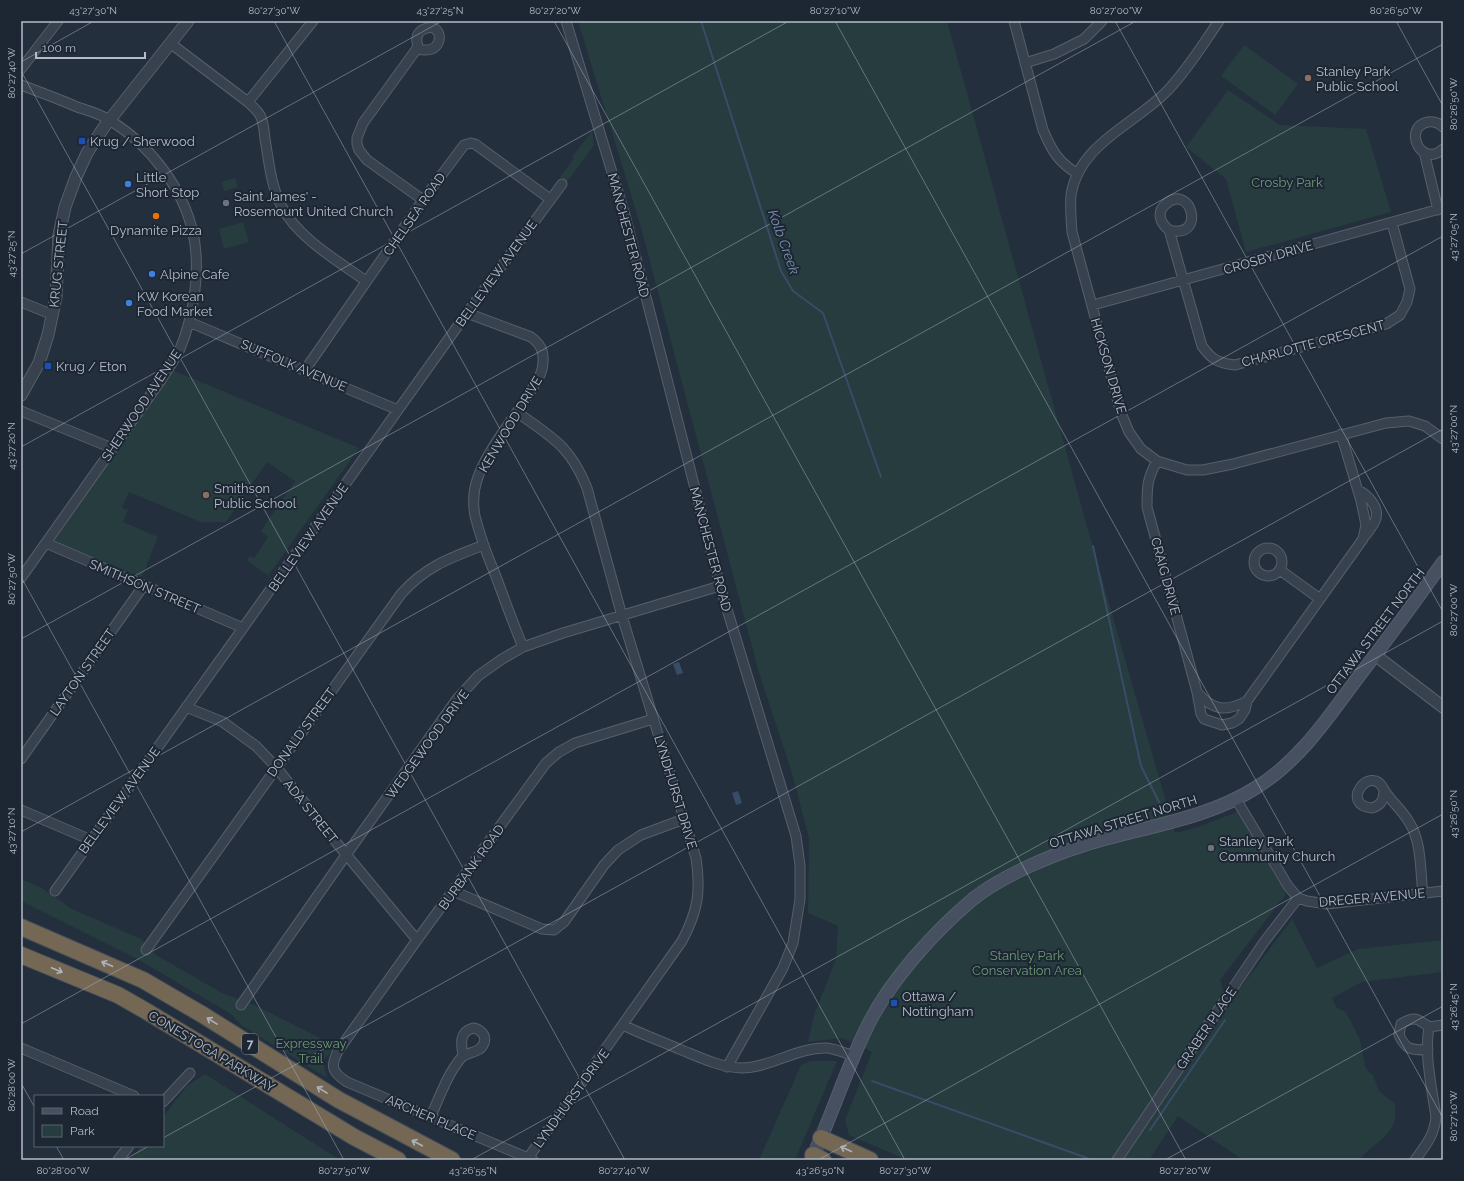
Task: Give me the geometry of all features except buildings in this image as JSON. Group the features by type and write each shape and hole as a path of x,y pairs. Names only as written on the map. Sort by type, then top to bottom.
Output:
{"highway":[{"name":"CONESTOGA PARKWAY","path":"21,927 143,980 203,1015 339,1100 452,1160"},
{"name":"CONESTOGA PARKWAY","path":"21,955 125,999 354,1137 398,1160"},
{"path":"354,1137 382,1160"},
{"path":"821,1138 870,1160"}],"main road":[{"name":"OTTAWA STREET NORTH","path":"816,1158 821,1138 869,1023 897,979 932,938 974,898 1044,859 1084,845 1218,807 1236,799 1276,774 1312,739 1443,562"}],"street":[{"path":"21,69 58,21"},
{"name":"KRUG STREET","path":"21,395 39,363 48,335 56,297 59,235 65,206 87,153 110,120 188,21"},
{"path":"248,102 313,21"},
{"name":"MANCHESTER ROAD","path":"566,21 625,215 720,586 760,722 796,836 800,865 800,899 793,943 783,968 727,1067"},
{"path":"1014,21 1043,130 1050,148 1065,166 1078,174"},
{"path":"1025,63 1054,54 1084,39 1102,21"},
{"name":"HICKSON DRIVE","path":"1219,21 1180,76 1168,90 1144,111 1104,140 1088,157 1078,174 1071,194 1072,232 1121,412 1129,432 1141,449 1157,461 1186,470 1203,470 1233,464 1386,423 1409,421 1425,426 1441,434"},
{"path":"170,43 257,110 262,122 272,178 282,208 295,227 308,239 366,282"},
{"path":"416,49 363,123 357,138 357,144 359,150 367,160 423,200"},
{"name":"SHERWOOD AVENUE","path":"21,84 110,120 140,143 168,176 178,192 194,235 196,264 194,299 189,322 176,355 161,380 21,578"},
{"path":"1443,126 1433,122 1426,123 1420,126 1415,137 1416,143 1424,152 1436,154 1443,149"},
{"name":"CHELSEA ROAD","path":"305,370 423,200 460,148 464,145 471,143 475,144 550,199"},
{"path":"1424,152 1441,209"},
{"name":"BELLEVIEW AVENUE","path":"55,890 467,313 562,184"},
{"name":"CROSBY DRIVE","path":"1093,305 1441,209"},
{"name":"CHARLOTTE CRESCENT","path":"1169,230 1202,346 1209,356 1220,363 1234,364 1386,324 1400,315 1407,302 1410,289 1392,223"},
{"path":"21,302 53,315"},
{"name":"KENWOOD DRIVE","path":"467,313 530,337 538,342 544,355 542,370 518,413 482,467 474,490 475,515 484,545 523,647"},
{"name":"SUFFOLK AVENUE","path":"189,322 398,410"},
{"path":"21,411 112,448"},
{"name":"LYNDHURST DRIVE","path":"518,413 554,438 568,453 580,471 587,488 622,616 698,868 696,909 682,941 531,1159"},
{"name":"CRAIG DRIVE","path":"1157,461 1147,483 1147,507 1197,692 1201,714 1204,718 1222,725 1232,723 1239,719 1246,710 1247,700 1363,539 1366,525 1358,490 1341,434"},
{"name":"SMITHSON STREET","path":"46,543 243,628"},
{"name":"DONALD STREET","path":"146,950 401,594 423,573 436,564 484,545"},
{"path":"1280,570 1320,599"},
{"name":"LAYTON STREET","path":"21,759 144,586"},
{"name":"WEDGEWOOD DRIVE","path":"241,1005 346,854 457,699 478,676 502,658 523,647 563,633 720,586"},
{"path":"1375,655 1443,706"},
{"path":"1197,692 1205,701 1213,706 1224,708 1235,707 1247,700"},
{"name":"ADA STREET","path":"186,707 223,722 256,746 276,767 417,940"},
{"name":"BURBANK ROAD","path":"334,1068 333,1063 338,1051 540,771 552,757 575,743 653,719"},
{"path":"1384,792 1410,822 1418,844 1422,894"},
{"path":"1236,799 1288,886 1298,898"},
{"path":"21,810 91,840"},
{"path":"453,891 542,929 554,930 564,922 604,865 618,850 641,835 684,819"},
{"name":"DREGER AVENUE","path":"1298,898 1328,904 1443,891"},
{"name":"GRABER PLACE","path":"1117,1160 1264,942 1298,898"},
{"path":"1428,1050 1412,1050 1403,1044 1398,1035 1402,1024 1410,1019 1420,1020 1429,1026 1443,1025"},
{"path":"623,1026 707,1061 727,1067 742,1068 757,1066 804,1051 828,1048 854,1056"},
{"path":"1415,1160 1431,1138 1435,1128 1436,1117 1427,1038 1429,1026"},
{"path":"21,1048 132,1095"},
{"path":"431,1116 451,1072 463,1056"},
{"name":"ARCHER PLACE","path":"334,1068 338,1076 347,1082 531,1159"},
{"path":"164,1101 190,1073"},
{"path":"118,1160 128,1147"}],"green space":[{"name":"Stanley Park Conservation Area","path":"578,21 947,21 1090,537 1175,833 1198,827 1237,812 1286,894 1220,980 1224,992 1233,998 1292,919 1317,968 1358,949 1443,940 1443,972 1362,982 1332,998 1337,1008 1346,1012 1360,1040 1367,1070 1373,1075 1379,1091 1395,1104 1396,1114 1394,1123 1390,1130 1359,1160 1243,1160 1178,1116 1149,1160 907,1160 849,1135 845,1120 872,1052 842,1038 808,1042 814,1015 836,959 838,926 808,913 809,838 791,770 759,673 640,224"},
{"path":"1244,45 1298,84 1275,115 1221,76"},
{"name":"Crosby Park","path":"1228,90 1280,125 1366,129 1391,212 1246,252 1226,179 1186,147"},
{"path":"592,131 594,145 567,182 560,177 574,158 572,157"},
{"path":"235,178 238,187 224,191 222,182"},
{"path":"243,222 249,242 224,249 219,229"},
{"name":"Smithson Public School","path":"172,370 359,448 268,576 247,560 250,556 254,558 268,537 261,531 295,481 267,462 226,522 201,522 129,492 122,508 128,510 123,522 158,537 142,577 54,542"},
{"name":"Expressway Trail","path":"21,879 42,888 72,909 141,939 156,955 222,993 252,1004 336,1046 323,1061 327,1078 241,1025 231,1014 139,960 21,901"},
{"path":"811,1061 837,1061 795,1160 759,1160 801,1065"},
{"path":"205,1074 340,1160 130,1160 140,1147 164,1147 164,1116 187,1086"}],"water":[{"path":"679,662 683,673 677,675 673,664"},
{"path":"738,791 742,803 736,805 732,793"}],"waterway":[{"name":"Kolb Creek","path":"701,21 781,271 793,291 823,313 881,477"},
{"path":"1093,546 1141,766 1161,806"},
{"path":"1150,1130 1225,1020"},
{"path":"872,1081 1089,1160"}],"place":[{"name":"Stanley Park Public School","path":"1308,78"},
{"name":"Krug / Sherwood","path":"82,141"},
{"name":"Little Short Stop","path":"128,184"},
{"name":"Saint James' - Rosemount United Church","path":"226,203"},
{"name":"Dynamite Pizza","path":"156,216"},
{"name":"Alpine Cafe","path":"152,274"},
{"name":"KW Korean Food Market","path":"129,303"},
{"name":"Krug / Eton","path":"48,366"},
{"name":"Smithson Public School","path":"206,495"},
{"name":"Stanley Park Community Church","path":"1211,848"},
{"name":"Ottawa / Nottingham","path":"894,1003"}]}
